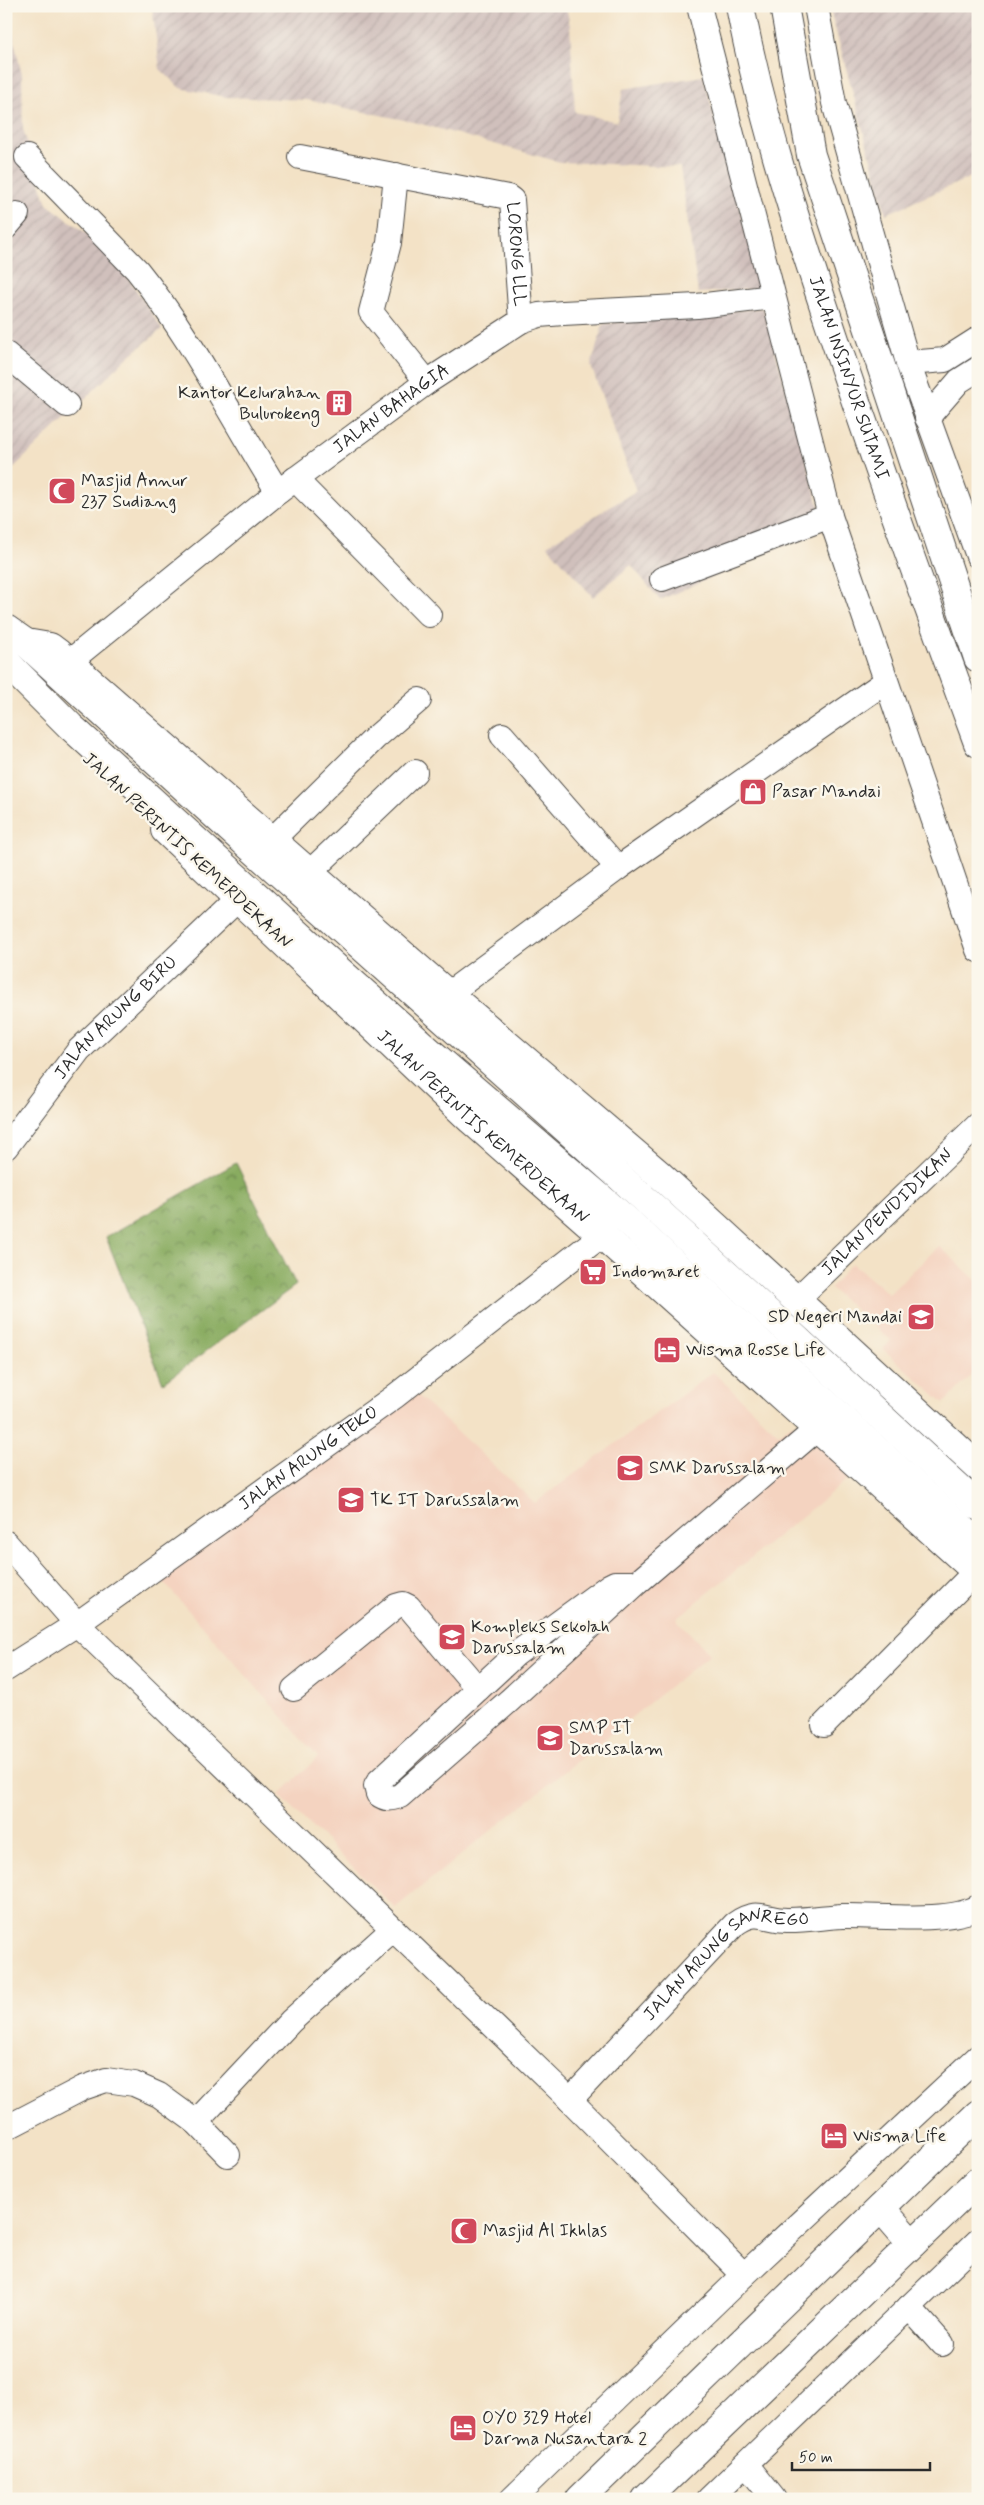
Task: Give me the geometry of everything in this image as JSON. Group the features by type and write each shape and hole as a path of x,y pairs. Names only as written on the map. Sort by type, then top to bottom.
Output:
{"main road":[{"name":"JALAN INSINYUR SUTAMI","path":"740,6 773,147 807,254 888,496 978,743"},
{"name":"JALAN INSINYUR SUTAMI","path":"784,6 811,155 978,658"},
{"path":"16,636 50,647 68,662 448,994 660,1175 795,1301 978,1467"},
{"path":"16,636 648,1202 978,1506"},
{"name":"JALAN PERINTIS KEMERDEKAAN","path":"7,663 19,692 471,1120 602,1235 977,1572"},
{"name":"JALAN PERINTIS KEMERDEKAAN","path":"7,663 70,726 315,949 429,1051 631,1224 978,1543"},
{"path":"580,2499 978,2114"},
{"path":"646,2499 978,2181"},
{"path":"881,2208 912,2244"}],"street":[{"path":"699,6 830,516 885,682 978,950"},
{"path":"816,6 834,103 908,363 978,556"},
{"path":"27,157 137,270 152,288 192,347 235,423 287,485 428,615"},
{"path":"300,157 396,175 389,243 372,312 427,382"},
{"name":"LORONG LLL","path":"396,175 501,194 512,200 521,321"},
{"name":"JALAN BAHAGIA","path":"68,662 287,485 427,382 521,321 555,313 697,306 773,296"},
{"path":"908,363 946,360 978,339"},
{"path":"6,354 67,405"},
{"path":"946,360 944,369 949,376 968,375"},
{"path":"927,418 968,375"},
{"path":"662,579 830,516"},
{"path":"448,994 618,868 885,682"},
{"path":"272,840 375,738 419,700"},
{"path":"502,735 618,868"},
{"path":"309,873 415,772"},
{"name":"JALAN ARUNG BIRU","path":"6,1147 79,1050 238,900"},
{"name":"JALAN PENDIDIKAN","path":"795,1301 978,1125"},
{"name":"JALAN ARUNG TEKO","path":"6,1669 77,1624 394,1397 602,1235"},
{"path":"637,1582 609,1586 516,1654 379,1780 376,1786 378,1794 391,1799 400,1796 510,1700 637,1582 818,1429"},
{"path":"6,1543 77,1624 570,2100 744,2275"},
{"path":"824,1725 977,1572"},
{"path":"294,1688 396,1606 403,1604 409,1607 484,1683 510,1700"},
{"name":"JALAN ARUNG SANREGO","path":"570,2100 735,1924 745,1917 755,1914 786,1921 841,1916 956,1916 978,1907"},
{"path":"196,2122 291,2021 392,1930"},
{"path":"512,2499 744,2275 978,2057"},
{"path":"6,2128 83,2088 106,2080 134,2084 150,2092 196,2122 228,2155"},
{"path":"711,2498 978,2240"},
{"path":"909,2307 942,2344"},
{"path":"746,2464 774,2499"}],"shaded area":[{"path":"6,6 22,75 23,129 47,204 110,251 162,329 129,356 6,475"},
{"path":"152,6 566,6 570,26 575,112 617,122 623,89 703,76 762,288 698,293 680,167 560,162 414,122 307,100 226,97 180,88 160,69"},
{"path":"829,6 978,6 978,174 886,214"},
{"path":"763,308 825,527 660,600 631,565 593,597 547,545 636,491 591,366 603,324"},
{"name":"SD Negeri Mandai","path":"939,1246 978,1282 978,1369 944,1403 883,1349 891,1340 830,1288 852,1263 889,1294"},
{"name":"Kompleks Sekolah Darussalam","path":"713,1372 778,1434 792,1425 854,1474 676,1619 710,1654 395,1908 279,1795 318,1757 158,1576 415,1393 535,1503"}],"green space":[{"path":"236,1163 296,1285 163,1383 106,1237"}],"place":[{"name":"Kantor Kelurahan Bulurokeng","path":"339,403"},
{"name":"Masjid Annur 237 Sudiang","path":"62,491"},
{"name":"Pasar Mandai","path":"753,792"},
{"name":"Indomaret","path":"593,1272"},
{"name":"SD Negeri Mandai","path":"921,1317"},
{"name":"Wisma Rosse Life","path":"667,1350"},
{"name":"SMK Darussalam","path":"630,1468"},
{"name":"TK IT Darussalam","path":"351,1500"},
{"name":"Kompleks Sekolah Darussalam","path":"452,1637"},
{"name":"SMP IT Darussalam","path":"550,1738"},
{"name":"Wisma Life","path":"834,2136"},
{"name":"Masjid Al Ikhlas","path":"464,2231"},
{"name":"OYO 329 Hotel Darma Nusantara 2","path":"463,2428"}]}
